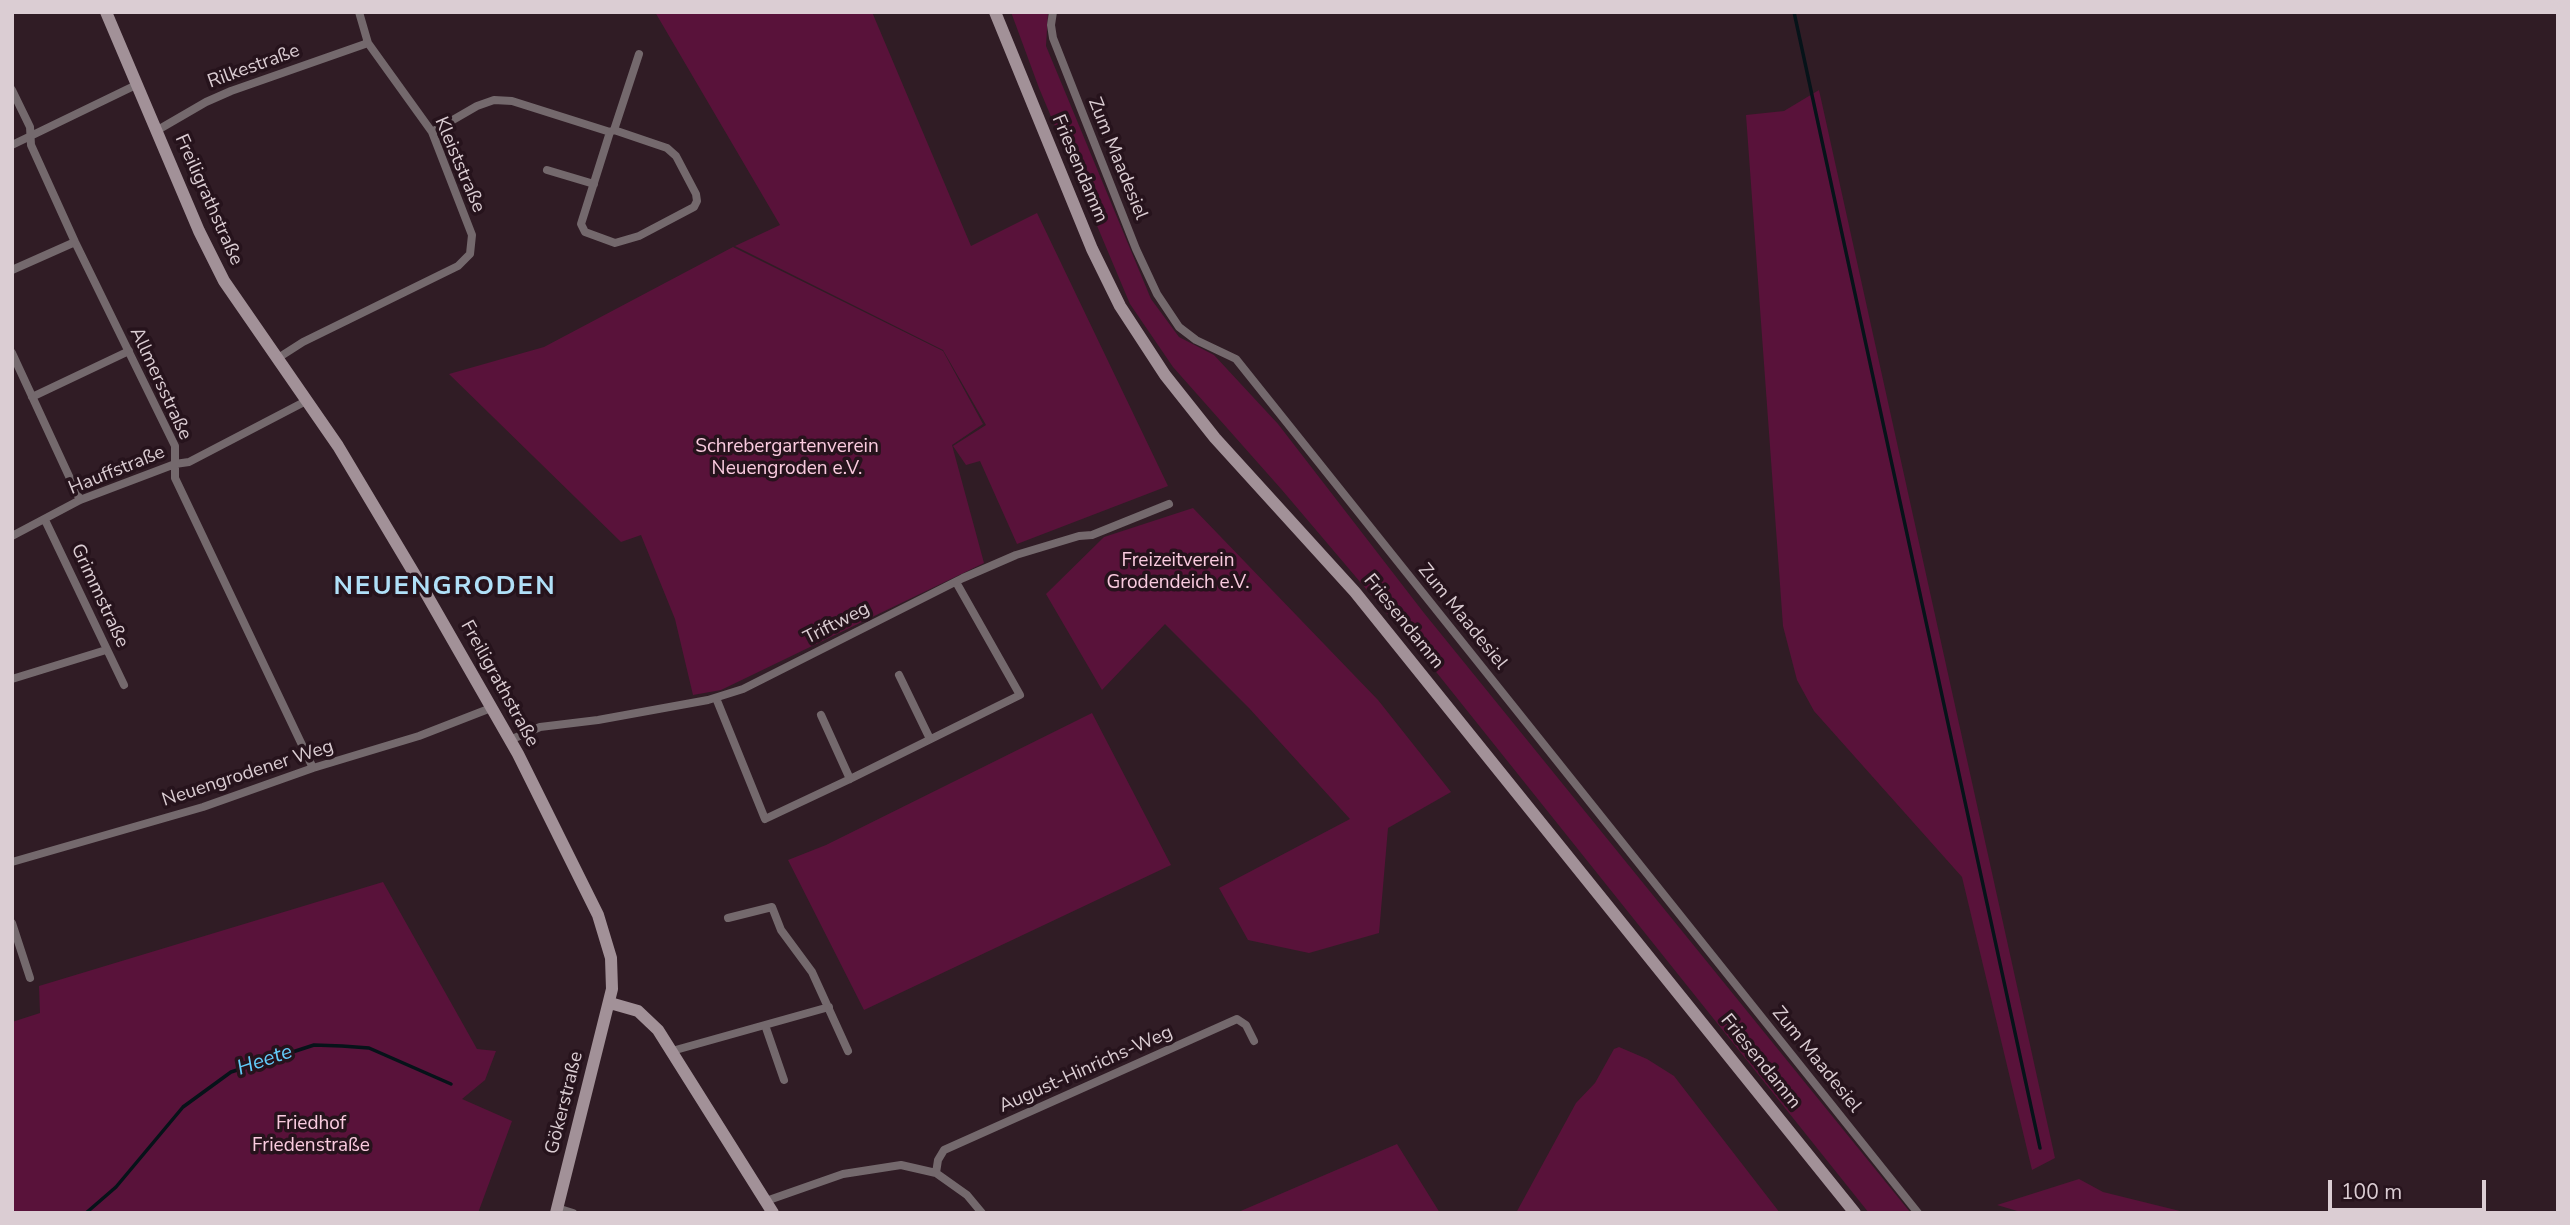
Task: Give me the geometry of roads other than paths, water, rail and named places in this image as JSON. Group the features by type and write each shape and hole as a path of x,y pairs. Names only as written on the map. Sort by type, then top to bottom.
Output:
{"main road":[{"name":"Freiligrathstraße","path":"106,12 224,281 353,470 510,740 598,915 611,958 610,1003"},
{"name":"Friesendamm","path":"995,12 1092,249 1120,306 1165,375 1215,438 1355,592 1855,1213"},
{"path":"610,1003 638,1012 648,1019 672,1051 768,1208"},
{"name":"Gökerstraße","path":"557,1211 610,1003"}],"street":[{"name":"Kleiststraße","path":"278,358 303,342 458,266 470,254 472,235 432,132 368,43 359,12"},
{"name":"Zum Maadesiel","path":"1052,12 1053,38 1136,248 1157,294 1178,327 1196,340 1236,359 1919,1213"},
{"name":"Rilkestraße","path":"156,131 231,91 368,43"},
{"path":"432,132 477,106 494,100 512,102 612,131 667,148 676,156 697,201 694,207 624,242 615,243 585,232 581,224 593,184 612,131 639,54"},
{"path":"12,145 136,85"},
{"name":"Allmersstraße","path":"12,90 30,127 31,145 75,242 175,446 175,478 313,768"},
{"path":"547,170 593,184"},
{"path":"12,270 75,242"},
{"path":"32,397 129,351"},
{"path":"12,353 80,500"},
{"name":"Hauffstraße","path":"12,536 80,500 175,464 189,462 307,400"},
{"name":"Triftweg","path":"510,740 540,727 598,720 716,698 743,689 956,582 1016,555 1079,536 1092,535 1169,504"},
{"name":"Grimmstraße","path":"45,520 124,685"},
{"path":"716,698 765,819 850,779 1020,695 956,582"},
{"path":"12,679 106,650"},
{"path":"899,675 930,739"},
{"name":"Neuengrodener Weg","path":"12,862 144,825 313,768 419,736 491,708"},
{"path":"821,715 850,779"},
{"path":"728,918 772,907 781,930 812,972 848,1051"},
{"path":"12,923 30,978"},
{"path":"672,1051 829,1007"},
{"name":"August-Hinrichs-Weg","path":"936,1173 938,1160 944,1150 1237,1019 1246,1026 1254,1041"},
{"path":"765,1025 784,1080"},
{"path":"768,1208 843,1174 901,1165 936,1173 967,1195 982,1213"},
{"path":"557,1211 573,1213"}],"waterway":[{"path":"1794,12 2040,1148"},
{"name":"Heete","path":"86,1213 116,1187 183,1107 231,1072 314,1045 342,1046 369,1048 451,1084"}],"district":[{"name":"NEUENGRODEN","path":"445,588"}],"park label":[{"name":"Schrebergartenverein Neuengroden e.V.","path":"787,458"},
{"name":"Freizeitverein Grodendeich e.V.","path":"1178,572"},
{"name":"Friedhof Friedenstraße","path":"311,1135"}]}
